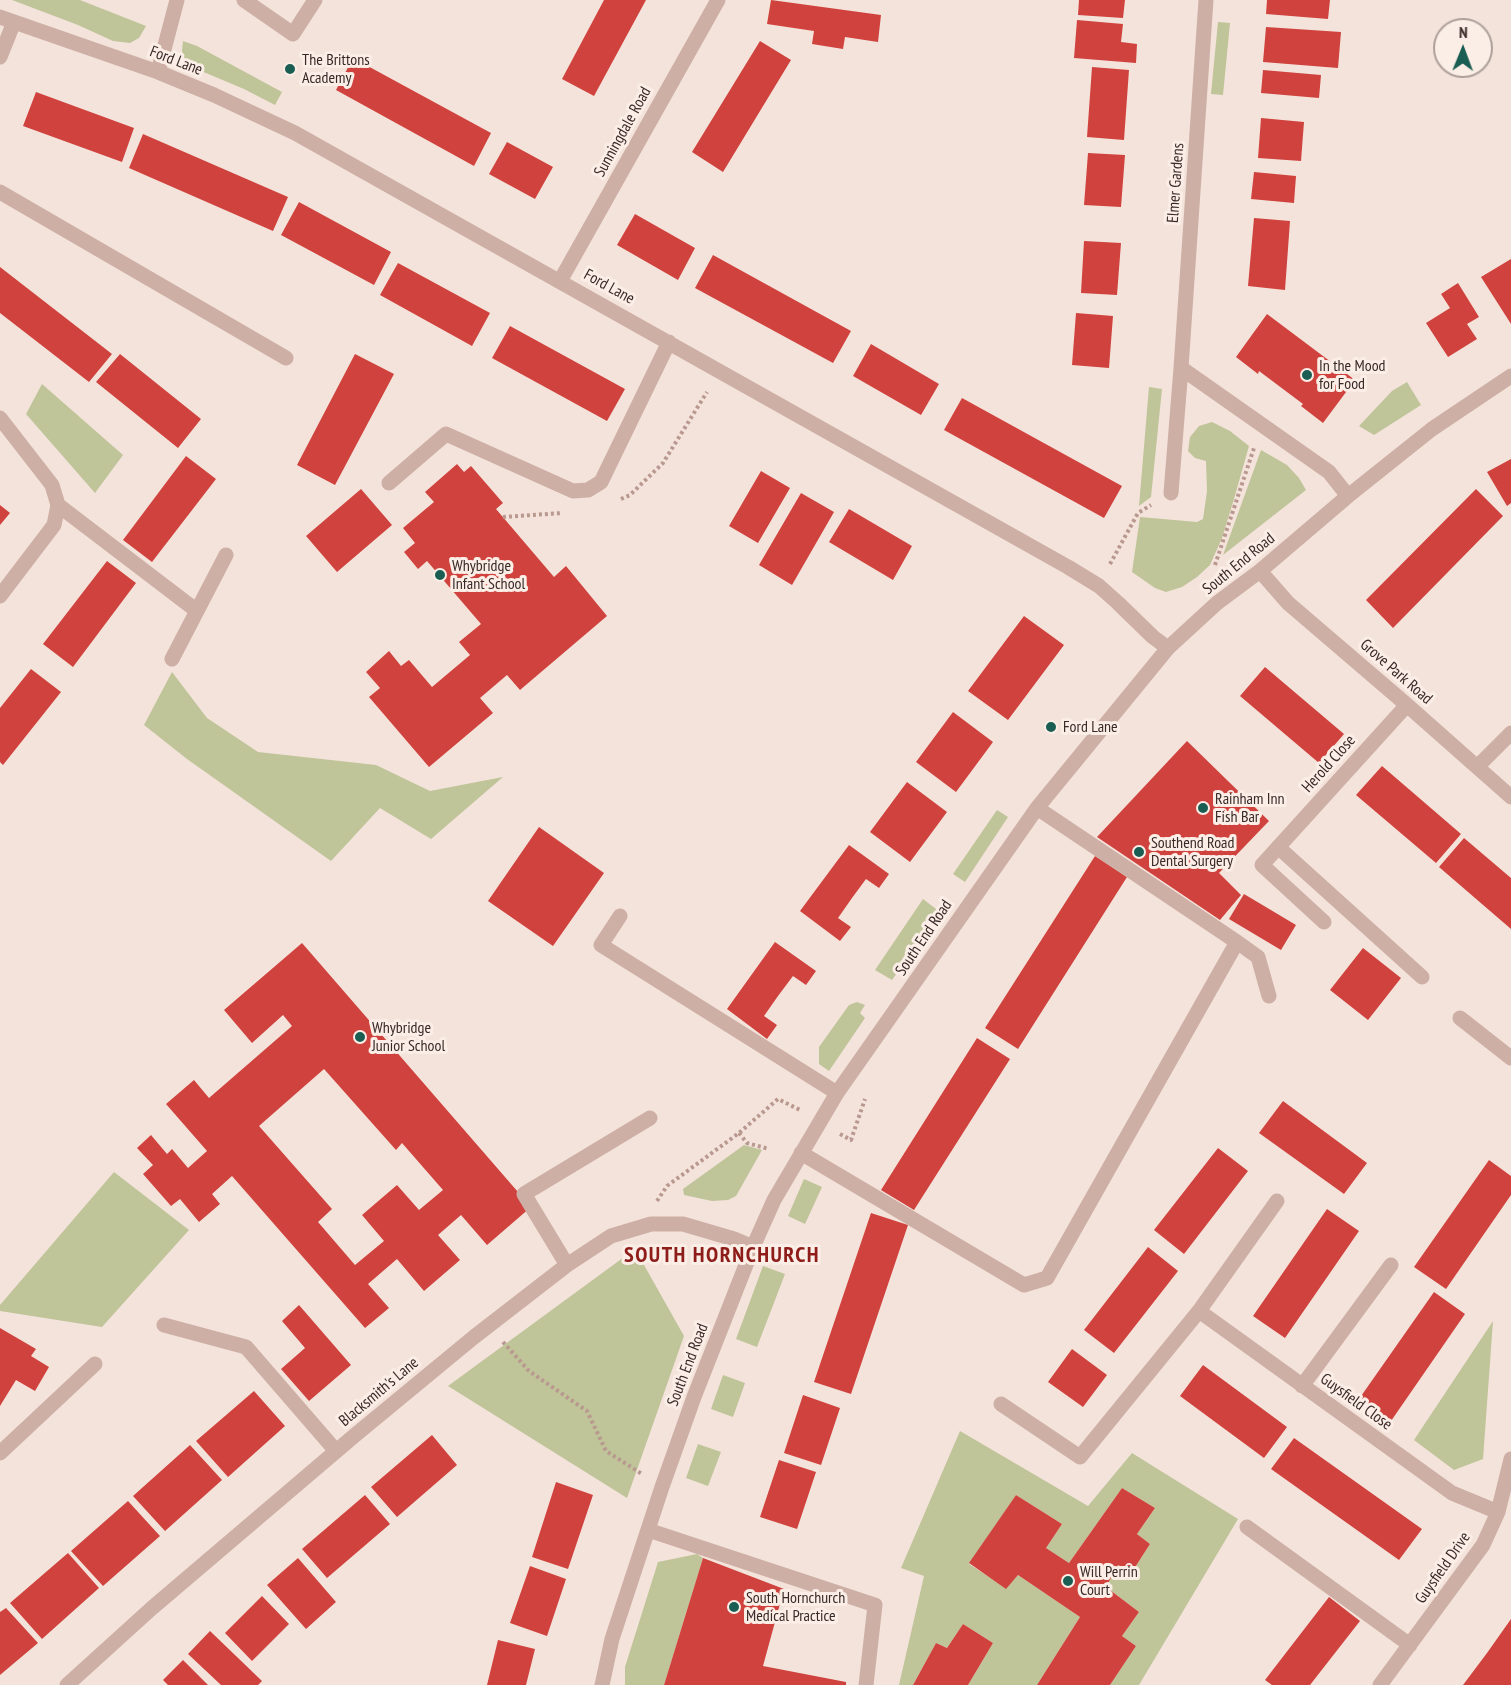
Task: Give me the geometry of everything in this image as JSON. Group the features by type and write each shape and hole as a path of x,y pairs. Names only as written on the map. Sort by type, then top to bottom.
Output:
{"street":[{"path":"158,72 177,0"},
{"path":"244,0 293,34 315,0"},
{"name":"Sunningdale Road","path":"560,281 718,0"},
{"name":"Elmer Gardens","path":"1172,493 1206,0"},
{"path":"0,57 7,20"},
{"name":"Ford Lane","path":"7,20 158,72 296,133 1068,567 1099,586 1153,637 1168,648"},
{"path":"0,192 286,358"},
{"path":"389,483 446,434 573,491 588,490 601,482 669,342"},
{"path":"1181,368 1329,472 1348,496"},
{"name":"South End Road","path":"602,1685 612,1639 662,1487 694,1397 753,1247 774,1200 837,1092 1037,808 1168,648 1217,603 1260,571 1348,496 1432,429 1511,376"},
{"path":"0,418 52,485 58,505 54,525 0,596"},
{"path":"58,505 197,611"},
{"path":"172,659 226,555"},
{"name":"Grove Park Road","path":"1260,571 1288,603 1511,797"},
{"name":"Herold Close","path":"1324,922 1262,865 1407,705"},
{"path":"1477,767 1511,733"},
{"path":"1037,808 1258,957 1269,996"},
{"path":"1278,847 1422,977"},
{"path":"620,916 601,945 837,1092"},
{"path":"801,1153 1024,1285 1047,1278 1237,942"},
{"path":"1460,1018 1511,1058"},
{"path":"567,1265 524,1194 650,1118"},
{"path":"1001,1404 1080,1457 1199,1311 1277,1201"},
{"name":"Blacksmith's Lane","path":"67,1685 152,1608 336,1451 489,1326 567,1265 610,1236 651,1224 683,1224 753,1247"},
{"path":"1302,1386 1391,1265"},
{"name":"Guysfield Close","path":"1199,1311 1452,1493 1498,1512"},
{"path":"164,1325 246,1347 336,1451"},
{"path":"0,1452 95,1364"},
{"name":"Guysfield Drive","path":"1380,1685 1483,1545 1498,1512 1511,1459"},
{"path":"1247,1527 1410,1645"},
{"path":"648,1530 875,1605 866,1685"}],"path":[{"path":"1215,565 1262,425"},
{"path":"1099,586 1138,513 1172,493"},
{"path":"655,1204 667,1186 740,1133 778,1099 804,1113"},
{"path":"834,1130 851,1140 855,1128"},
{"path":"740,1133 747,1143 769,1149"},
{"path":"489,1326 528,1371 588,1411 606,1450 662,1487"}],"green space":[{"path":"12,0 80,0 146,26 139,38 130,43 113,41"},
{"path":"1218,22 1230,23 1223,95 1211,94"},
{"path":"183,41 197,46 282,92 275,105 186,63 182,51"},
{"path":"1407,382 1421,405 1374,435 1359,426 1392,391"},
{"path":"42,384 123,455 95,493 26,414"},
{"path":"1149,387 1162,389 1151,497 1139,506"},
{"path":"1212,422 1230,431 1249,446 1222,538 1210,565 1182,587 1166,592 1155,588 1132,572 1140,517 1197,522 1203,519 1207,491 1206,461 1195,458 1188,451 1190,437 1199,426"},
{"path":"1261,450 1287,465 1306,490 1223,555"},
{"path":"172,672 207,718 258,752 376,765 430,791 503,777 431,839 380,808 331,861 187,759 144,725"},
{"path":"997,810 1008,817 965,882 953,874"},
{"path":"923,899 936,909 938,915 892,980 875,970"},
{"path":"857,1002 865,1005 860,1013 865,1018 829,1071 819,1064 819,1047 849,1005"},
{"path":"744,1145 762,1150 736,1196 728,1200 712,1201 684,1195 683,1189"},
{"path":"114,1172 189,1230 102,1327 0,1311 0,1305"},
{"path":"804,1179 822,1187 805,1224 788,1216"},
{"path":"635,1249 684,1336 627,1498 448,1386"},
{"path":"763,1266 785,1274 757,1347 736,1339"},
{"path":"1493,1321 1483,1459 1454,1470 1414,1440"},
{"path":"723,1375 745,1383 733,1417 711,1409"},
{"path":"960,1431 1088,1506 1132,1453 1238,1519 1139,1685 1110,1685 1136,1646 1122,1636 1139,1612 1106,1587 1118,1565 1132,1572 1150,1544 1137,1534 1155,1508 1122,1488 1069,1563 1046,1548 1062,1524 1016,1495 969,1564 1006,1588 1018,1575 1080,1617 1037,1685 968,1685 993,1643 963,1624 947,1648 936,1643 913,1685 899,1685 924,1576 901,1568"},
{"path":"698,1444 721,1452 708,1486 686,1478"},
{"path":"697,1554 703,1558 664,1685 625,1685 625,1667 658,1562"}],"building":[{"path":"604,0 646,0 594,96 562,79"},
{"path":"771,0 881,15 878,42 845,37 843,49 812,44 814,31 767,24"},
{"path":"1079,0 1125,0 1123,18 1078,15"},
{"path":"1267,0 1330,0 1328,19 1266,14"},
{"path":"1077,20 1123,24 1121,42 1137,44 1136,63 1074,58"},
{"path":"1266,27 1341,32 1338,68 1263,62"},
{"path":"760,41 791,60 723,172 692,152"},
{"path":"353,58 491,133 474,166 336,90"},
{"path":"1092,67 1129,70 1124,140 1087,137"},
{"path":"1263,70 1321,75 1319,98 1261,93"},
{"path":"36,92 134,128 122,162 23,126"},
{"path":"1261,118 1304,122 1301,161 1258,158"},
{"path":"143,134 288,197 273,231 129,168"},
{"path":"507,142 553,167 535,199 489,174"},
{"path":"1088,153 1125,155 1121,207 1084,205"},
{"path":"1254,172 1296,176 1294,203 1251,199"},
{"path":"299,202 391,252 374,285 281,235"},
{"path":"635,214 695,248 678,280 617,245"},
{"path":"1254,218 1290,221 1285,290 1248,286"},
{"path":"1084,241 1121,243 1117,295 1081,293"},
{"path":"713,255 851,331 833,363 695,288"},
{"path":"1511,259 1511,324 1481,277"},
{"path":"398,263 490,313 472,346 380,295"},
{"path":"0,267 112,354 89,382 0,313"},
{"path":"1458,283 1479,317 1467,324 1477,339 1448,357 1426,323 1450,308 1441,294"},
{"path":"1076,313 1113,316 1109,368 1072,365"},
{"path":"1267,314 1355,380 1323,423 1301,406 1303,404 1236,357"},
{"path":"510,326 625,389 607,421 492,358"},
{"path":"871,344 939,384 921,415 853,376"},
{"path":"120,354 201,419 178,448 96,382"},
{"path":"355,354 394,374 335,485 297,465"},
{"path":"962,398 1122,486 1104,518 944,430"},
{"path":"186,456 216,479 152,562 123,540"},
{"path":"1511,459 1511,503 1507,506 1487,472"},
{"path":"457,464 464,472 471,466 503,503 496,509 554,577 566,566 607,616 520,690 507,675 480,698 493,713 429,767 369,697 380,688 366,672 389,651 401,666 409,660 432,687 470,655 459,642 481,624 427,561 418,569 404,552 415,543 403,528 434,502 425,492"},
{"path":"761,471 790,488 758,543 729,526"},
{"path":"361,489 392,525 337,572 306,536"},
{"path":"1476,489 1503,516 1393,628 1366,600"},
{"path":"801,493 834,512 792,585 759,565"},
{"path":"0,505 10,513 0,525"},
{"path":"849,509 912,546 893,580 829,542"},
{"path":"107,561 136,583 73,667 43,644"},
{"path":"1024,616 1064,645 1008,720 968,691"},
{"path":"1265,667 1344,734 1319,763 1240,696"},
{"path":"31,669 61,692 3,765 0,762 0,708"},
{"path":"953,712 993,742 956,792 916,762"},
{"path":"1187,741 1269,821 1219,873 1241,895 1220,920 1097,837"},
{"path":"1382,766 1461,834 1436,863 1356,795"},
{"path":"907,782 947,812 910,862 870,832"},
{"path":"539,827 604,873 553,946 488,901"},
{"path":"1464,838 1511,878 1511,929 1439,867"},
{"path":"849,845 889,874 879,888 866,879 852,898 838,918 851,927 840,941 800,911"},
{"path":"1095,856 1127,877 1018,1049 985,1028"},
{"path":"1244,894 1296,925 1281,950 1229,919"},
{"path":"775,942 816,971 806,985 793,976 778,996 764,1016 777,1025 767,1039 727,1009"},
{"path":"302,943 531,1207 487,1245 461,1215 438,1235 460,1260 424,1291 397,1259 368,1284 389,1308 365,1328 232,1176 212,1194 220,1204 199,1222 180,1199 171,1206 143,1174 153,1165 137,1148 151,1135 167,1154 172,1149 188,1168 207,1151 166,1104 194,1080 209,1098 292,1026 283,1015 252,1043 224,1010","holes":["324,1069 396,1150 402,1143 443,1190 419,1210 397,1185 362,1215 384,1241 355,1265 318,1222 332,1209 259,1126"]},
{"path":"1363,948 1401,978 1368,1020 1330,990"},
{"path":"977,1038 1010,1059 914,1210 881,1190"},
{"path":"1283,1101 1367,1163 1344,1194 1259,1133"},
{"path":"1218,1148 1248,1171 1184,1254 1154,1230"},
{"path":"1489,1160 1511,1176 1511,1195 1446,1289 1414,1267"},
{"path":"1327,1209 1359,1231 1285,1338 1253,1316"},
{"path":"871,1213 908,1225 851,1394 814,1382"},
{"path":"1148,1247 1178,1271 1114,1353 1084,1330"},
{"path":"1434,1292 1465,1314 1391,1421 1359,1399"},
{"path":"299,1305 351,1365 309,1401 281,1369 305,1348 282,1321"},
{"path":"0,1328 36,1349 31,1356 49,1367 35,1391 16,1380 0,1406"},
{"path":"1072,1349 1107,1375 1083,1407 1048,1382"},
{"path":"1203,1365 1287,1427 1264,1458 1180,1396"},
{"path":"254,1391 285,1426 228,1477 196,1441"},
{"path":"803,1395 840,1408 821,1465 784,1453"},
{"path":"432,1435 457,1465 397,1517 371,1487"},
{"path":"1294,1438 1422,1529 1399,1560 1271,1469"},
{"path":"190,1445 222,1480 165,1531 133,1496"},
{"path":"779,1460 816,1472 797,1529 760,1517"},
{"path":"556,1482 593,1495 568,1569 532,1557"},
{"name":"Will Perrin Court","path":"1122,1488 1155,1508 1137,1534 1150,1544 1132,1572 1118,1565 1106,1587 1139,1612 1122,1636 1136,1646 1110,1685 1037,1685 1080,1617 1018,1575 1006,1589 969,1563 1016,1495 1062,1524 1046,1548 1069,1563"},
{"path":"365,1495 390,1524 327,1578 302,1549"},
{"path":"128,1501 160,1536 103,1586 71,1551"},
{"path":"68,1553 99,1588 42,1639 10,1603"},
{"path":"298,1558 336,1602 306,1629 267,1585"},
{"name":"South Hornchurch Medical Practice","path":"703,1558 784,1589 763,1666 846,1682 846,1685 664,1685"},
{"path":"530,1566 566,1579 547,1636 510,1623"},
{"path":"262,1596 289,1624 252,1661 225,1633"},
{"path":"1329,1597 1360,1621 1310,1685 1272,1685 1265,1680"},
{"path":"6,1608 38,1643 0,1675 0,1612"},
{"path":"1511,1619 1511,1685 1463,1685 1487,1653"},
{"path":"963,1624 993,1643 968,1685 913,1685 936,1643 947,1648"},
{"path":"210,1631 262,1681 258,1685 221,1685 188,1654"},
{"path":"498,1640 535,1649 526,1685 487,1685"},
{"path":"183,1660 208,1685 168,1685 163,1680"}],"place":[{"name":"The Brittons Academy","path":"290,69"},
{"name":"In the Mood for Food","path":"1307,375"},
{"name":"Whybridge Infant School","path":"440,575"},
{"name":"Ford Lane","path":"1051,727"},
{"name":"Rainham Inn Fish Bar","path":"1203,808"},
{"name":"Southend Road Dental Surgery","path":"1139,852"},
{"name":"Whybridge Junior School","path":"360,1037"},
{"name":"Will Perrin Court","path":"1068,1581"},
{"name":"South Hornchurch Medical Practice","path":"734,1607"}],"district":[{"name":"SOUTH HORNCHURCH","path":"722,1256"}]}
